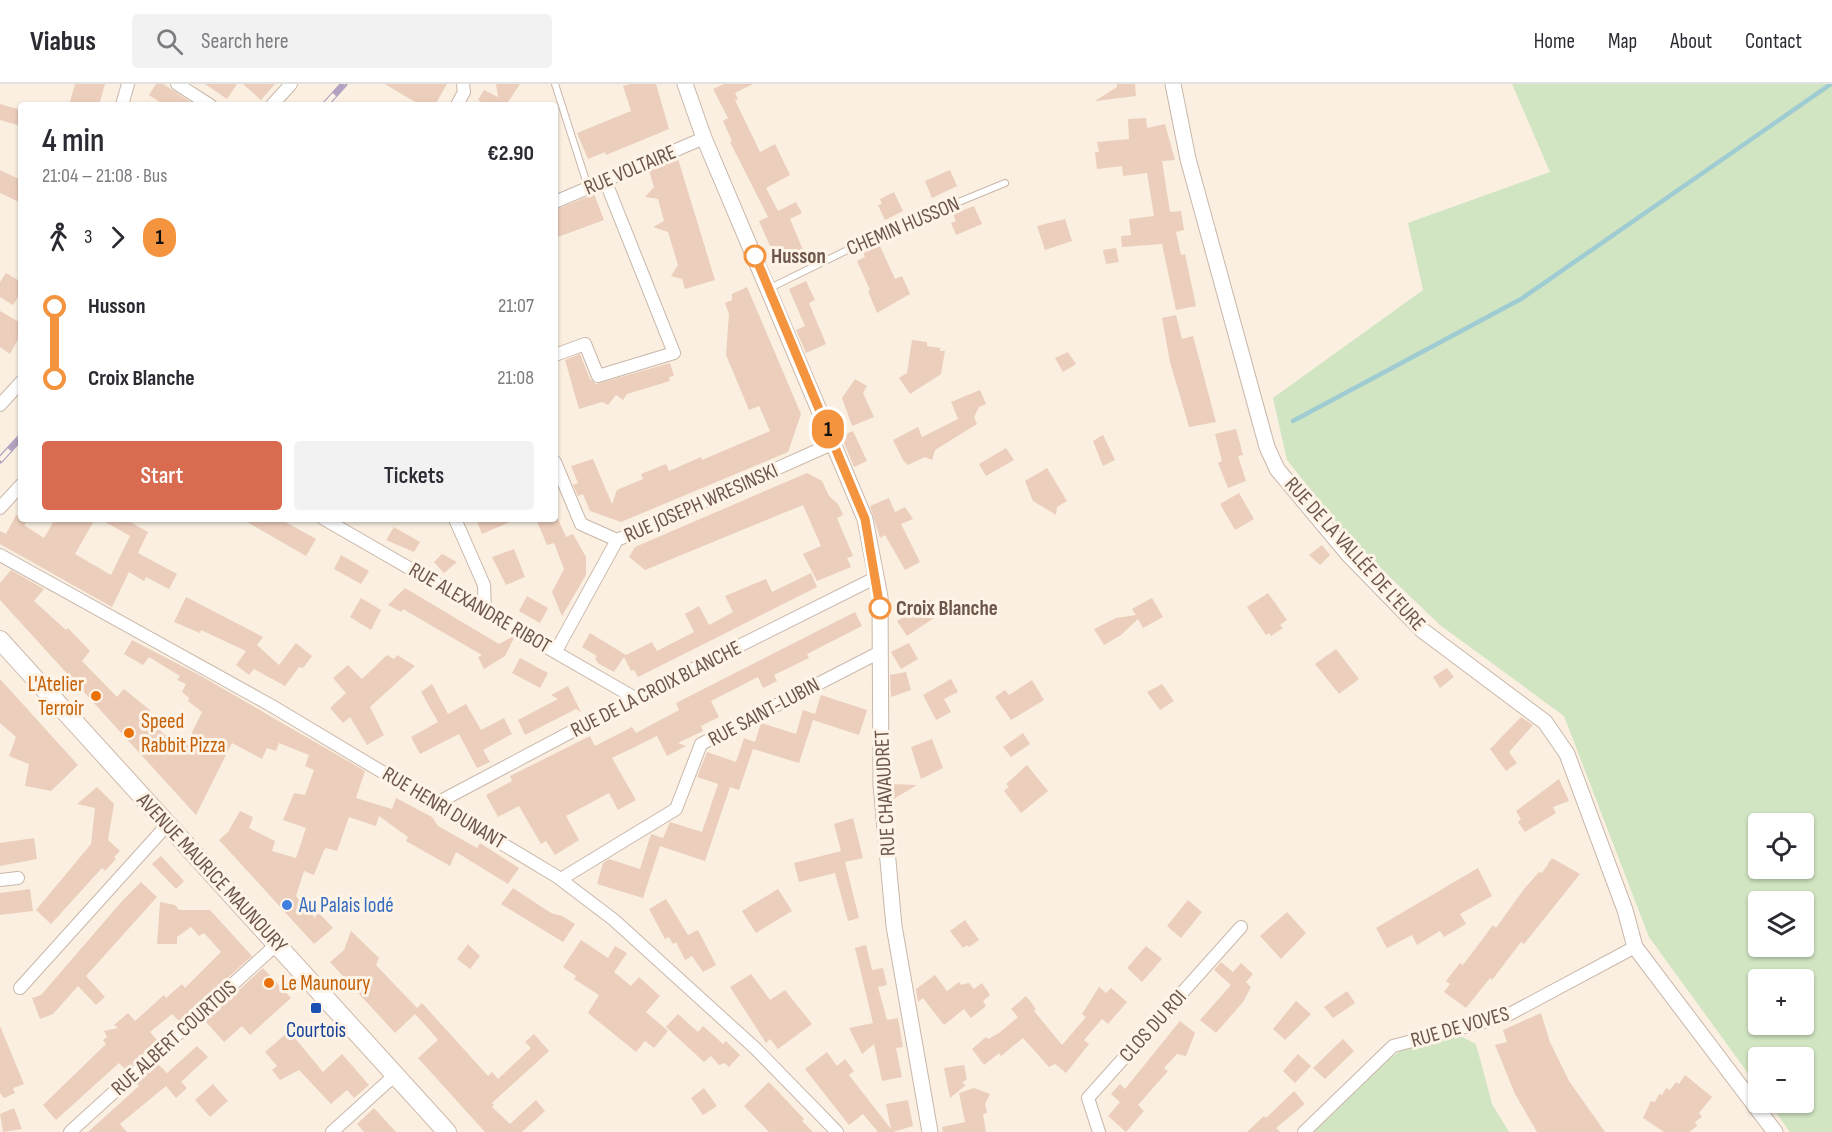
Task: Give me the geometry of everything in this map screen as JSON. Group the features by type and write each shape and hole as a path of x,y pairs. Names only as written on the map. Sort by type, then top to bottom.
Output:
{"main road":[{"name":"AVENUE MAURICE MAUNOURY","path":"0,640 447,1132"}],"street":[{"path":"123,102 128,84"},
{"path":"177,84 205,102"},
{"path":"276,102 291,84"},
{"path":"459,102 464,92 463,84"},
{"name":"RUE CHAVAUDRET","path":"685,84 704,138 865,519 880,597 881,785 894,926 930,1132"},
{"name":"RUE DE LA VALLÉE DE L'EURE","path":"1173,84 1188,159 1267,447 1277,469 1348,554 1422,630 1545,722 1567,754 1625,910 1635,947 1775,1132"},
{"name":"RUE VOLTAIRE","path":"558,201 704,138"},
{"path":"558,354 585,344 598,376 674,352 605,180"},
{"path":"0,405 18,385"},
{"name":"RUE JOSEPH WRESINSKI","path":"556,651 617,540 834,443"},
{"path":"558,469 581,524 617,540"},
{"path":"0,508 18,488"},
{"name":"RUE ALEXANDRE RIBOT","path":"329,522 635,698"},
{"path":"455,522 484,585 485,610"},
{"name":"RUE HENRI DUNANT","path":"0,555 272,706 561,879 614,920 756,1049 837,1132"},
{"name":"RUE DE LA CROIX BLANCHE","path":"437,803 635,698 877,578"},
{"name":"RUE SAINT-LUBIN","path":"561,879 676,809 701,744 880,652"},
{"path":"20,988 167,825"},
{"path":"0,880 18,878"},
{"name":"CLOS DU ROI","path":"1099,1132 1088,1098 1241,927"},
{"name":"RUE ALBERT COURTOIS","path":"70,1132 278,944"},
{"name":"RUE DE VOVES","path":"1304,1132 1393,1046 1506,1016 1635,947"},
{"path":"332,1132 395,1075"}],"lane":[{"path":"555,84 588,187"},
{"name":"CHEMIN HUSSON","path":"769,288 876,236 1005,183"}],"green space":[{"path":"1512,84 1832,84 1832,1132 1790,1132 1776,1113 1814,1113 1814,1047 1748,1047 1748,1073 1649,937 1564,716 1440,625 1348,537 1287,460 1273,398 1423,290 1408,223 1550,172"},
{"path":"1456,1034 1476,1044 1492,1104 1509,1132 1312,1132 1379,1066 1402,1050"}],"building":[{"path":"75,84 105,84 100,102 70,102"},
{"path":"156,84 163,84 190,102 160,102 149,95"},
{"path":"205,84 237,84 227,99"},
{"path":"243,84 275,84 261,100"},
{"path":"385,84 447,84 437,102 415,102"},
{"path":"496,84 520,84 508,102 478,100 484,90 498,97"},
{"path":"656,84 669,129 606,155 605,152 588,159 577,133 631,111 623,86"},
{"path":"724,84 753,84 735,93 738,99 735,100 760,152 775,144 790,175 766,188 778,211 796,202 802,213 790,219 806,257 788,266 781,251 774,255 759,221 768,217 730,142 732,141 723,121 728,118 713,89"},
{"path":"1117,84 1135,84 1136,96 1095,101 1117,87"},
{"path":"0,104 18,109 18,125 0,120"},
{"path":"1146,118 1147,128 1165,124 1175,160 1162,161 1170,212 1181,211 1184,230 1176,232 1181,255 1185,254 1196,306 1176,310 1162,244 1122,247 1121,236 1131,235 1129,219 1154,216 1147,173 1123,176 1122,166 1097,169 1095,152 1099,152 1097,142 1129,139 1128,119"},
{"path":"678,159 715,280 685,289 682,279 671,276 678,265 668,232 653,227 664,221 658,199 645,197 654,187 649,171"},
{"path":"0,170 18,179 18,202 0,193"},
{"path":"950,170 957,186 932,198 925,181"},
{"path":"894,192 903,211 885,220 878,205 882,204 880,199"},
{"path":"594,194 604,220 558,237 558,209"},
{"path":"974,206 982,224 956,235 951,223 956,221 953,214"},
{"path":"1065,219 1072,241 1045,250 1037,226"},
{"path":"879,244 895,279 902,276 910,294 877,313 857,261 865,257 863,252"},
{"path":"1116,248 1119,262 1106,264 1103,250"},
{"path":"6,273 18,280 18,297 13,305 0,297 0,282"},
{"path":"806,281 815,300 809,303 826,344 806,353 796,330 805,326 789,289"},
{"path":"747,287 801,414 788,452 621,522 590,511 583,494 578,496 573,485 578,483 571,466 593,459 612,504 617,490 643,479 641,474 666,464 669,471 701,457 702,460 770,431 759,406 749,410 726,355 729,314 725,303 732,300 732,294"},
{"path":"0,311 18,321 18,339 10,354 0,347"},
{"path":"1176,315 1182,339 1193,336 1216,422 1189,427 1170,362 1162,318"},
{"path":"912,340 927,342 927,346 945,351 941,374 910,394 899,378 907,373"},
{"path":"1068,352 1076,364 1063,372 1055,358"},
{"path":"580,354 590,379 596,384 670,363 674,376 669,377 670,381 627,394 623,400 616,395 608,405 602,402 579,409 565,360"},
{"path":"855,379 867,386 863,393 874,417 852,426 842,398"},
{"path":"980,390 986,404 979,407 974,417 977,424 935,450 932,460 925,457 908,465 903,460 893,440 918,427 922,437 958,419 951,402"},
{"path":"1236,429 1243,455 1238,456 1246,481 1228,488 1218,463 1222,461 1215,434"},
{"path":"853,431 867,461 854,467 841,436"},
{"path":"1103,435 1115,460 1103,466 1093,441"},
{"path":"1006,448 1014,460 986,476 979,464"},
{"path":"1047,468 1067,501 1057,507 1056,515 1033,501 1025,481"},
{"path":"807,473 822,481 829,496 838,504 843,515 837,518 853,556 847,558 851,567 817,581 803,554 821,546 803,505 645,570 629,557 635,547"},
{"path":"1239,493 1254,519 1235,530 1220,504"},
{"path":"889,498 895,512 905,507 913,519 901,524 920,562 905,570 885,535 880,538 870,506"},
{"path":"16,515 18,522 26,522 24,525 44,538 53,522 93,522 75,554 111,575 130,536 105,522 130,522 148,532 138,553 177,574 169,589 146,577 144,581 129,572 112,607 0,544 0,531 6,534"},
{"path":"558,519 566,537 573,534 586,557 586,575 562,616 552,592 564,569 554,543 547,545 537,522 558,522"},
{"path":"247,522 285,522 316,539 306,556"},
{"path":"477,522 510,522 482,534"},
{"path":"394,527 420,542 414,552 386,540"},
{"path":"1322,545 1330,555 1320,565 1309,555"},
{"path":"514,549 525,577 506,585 492,557"},
{"path":"442,554 457,562 444,573 434,562"},
{"path":"341,555 369,571 361,584 334,569"},
{"path":"11,570 44,589 34,601 66,630 68,628 90,651 82,661 117,697 124,689 151,711 147,714 167,723 161,732 185,747 202,712 188,701 189,698 182,692 186,684 177,680 180,676 149,657 143,665 124,654 132,640 201,676 365,771 356,798 392,809 396,798 432,817 438,826 477,848 480,843 519,868 508,884 456,852 450,866 406,841 408,837 379,816 376,826 349,817 337,851 326,848 324,850 314,875 304,871 296,896 315,918 317,911 333,928 314,944 219,840 228,832 240,811 253,817 249,828 275,841 272,851 296,858 306,828 283,820 294,793 305,795 314,770 305,766 309,755 279,743 276,751 267,748 262,759 232,743 196,815 0,600 0,583"},
{"path":"811,573 817,587 638,677 634,670 631,671 624,657 614,672 599,664 595,659 597,656 582,647 590,633 626,655 652,642 657,651 694,632 685,614 699,606 709,625 733,612 725,596 766,579 772,592"},
{"path":"405,588 499,644 514,638 505,656 484,669 478,657 482,655 403,609 401,612 388,605"},
{"path":"1268,593 1287,620 1280,625 1283,628 1271,636 1269,633 1266,635 1247,607"},
{"path":"527,596 548,608 540,623 519,611"},
{"path":"186,597 263,637 257,645 279,665 296,643 312,656 303,668 299,667 285,686 254,669 249,675 236,665 246,651 201,630 200,633 174,622"},
{"path":"361,598 381,610 371,630 350,617"},
{"path":"1152,598 1163,617 1143,628 1138,619 1121,635 1104,645 1094,629 1116,618 1136,615 1132,609"},
{"path":"930,600 940,614 907,636 897,621"},
{"path":"855,612 862,626 807,654 809,658 774,675 777,681 763,688 758,677 711,701 719,717 701,726 703,731 678,743 686,746 667,756 657,736 612,758 636,800 618,810 609,793 566,816 579,840 555,855 546,841 541,844 519,806 498,817 486,795 512,781 510,776 590,736 595,746 632,727 636,733 679,710 676,703"},
{"path":"909,643 918,659 901,669 891,652"},
{"path":"1336,649 1359,679 1339,694 1315,664"},
{"path":"387,655 394,659 397,655 415,666 370,707 384,735 367,745 350,717 343,723 330,708 346,693 333,678 348,665 362,679"},
{"path":"520,658 548,673 540,688 512,673"},
{"path":"1447,668 1454,677 1440,688 1433,677"},
{"path":"906,672 911,690 891,697 890,675"},
{"path":"0,679 78,765 51,791 25,786 29,764 9,756 16,737 0,723"},
{"path":"951,679 958,692 944,699 951,712 936,720 923,695"},
{"path":"1032,680 1044,700 1011,720 995,697 1005,690 1009,695"},
{"path":"432,684 448,714 466,704 481,730 504,718 512,734 483,750 490,762 477,768 459,734 420,754 411,737 438,722 421,692"},
{"path":"1162,684 1174,701 1160,710 1147,692"},
{"path":"568,686 581,712 576,709 525,735 518,720 558,699 551,695"},
{"path":"821,695 867,710 859,735 813,720 799,763 753,749 739,790 730,787 705,861 660,846 643,898 597,884 603,863 609,859 640,869 651,834 663,838 670,822 702,832 718,784 697,777 707,752 736,762 744,738 755,742 761,723 796,734 803,710 815,714"},
{"path":"1521,717 1533,725 1509,752 1517,763 1506,771 1490,749"},
{"path":"1023,733 1030,744 1011,757 1003,747"},
{"path":"932,739 943,768 921,779 911,747"},
{"path":"1027,765 1048,791 1021,813 1004,791 1009,787 1006,784"},
{"path":"1559,779 1569,801 1553,807 1556,813 1525,832 1518,822 1521,819 1516,811"},
{"path":"891,784 917,785 892,800"},
{"path":"97,787 114,804 108,840 120,851 105,871 102,868 51,924 36,910 91,844 95,808 77,804"},
{"path":"853,818 863,858 845,862 859,918 848,921 835,873 799,882 794,863 841,851 834,824"},
{"path":"34,838 37,859 0,866 0,843"},
{"path":"161,856 184,881 176,889 152,864"},
{"path":"1552,858 1580,874 1524,944 1521,942 1492,980 1490,978 1466,1008 1444,992 1450,984 1446,981 1460,963 1463,965 1493,925 1496,928 1524,889 1539,872 1542,873"},
{"path":"1478,868 1492,896 1460,914 1466,924 1444,937 1440,931 1417,945 1412,935 1387,948 1376,928"},
{"path":"141,882 157,897 86,976 105,997 96,1005 78,986 53,1014 40,1019 32,998 41,995"},
{"path":"513,888 551,913 562,916 575,924 563,942 501,904"},
{"path":"30,889 33,911 0,915 0,893"},
{"path":"778,889 792,911 756,933 742,911"},
{"path":"666,899 688,935 698,930 716,965 703,972 692,956 685,960 676,942 673,944 669,937 665,939 649,909"},
{"path":"1188,900 1202,912 1181,938 1167,926"},
{"path":"160,902 175,905 179,910 210,910 252,956 179,1021 172,1014 150,1032 158,1041 126,1070 119,1063 56,1120 43,1105 106,1044 103,1040 107,1037 104,1031 118,1028 114,1025 128,1013 135,1021 164,995 166,998 182,984 185,988 221,952 204,933 199,936 191,927 177,937 177,944 157,944"},
{"path":"1287,912 1306,933 1281,959 1260,936"},
{"path":"965,920 979,940 963,948 950,931"},
{"path":"351,931 379,958 376,965 417,1008 422,1003 488,1076 492,1072 498,1079 531,1048 525,1042 534,1034 549,1051 492,1103 494,1105 492,1107 510,1124 536,1100 545,1111 522,1132 485,1132 418,1058 438,1040 426,1026 415,1014 395,1033 330,962 344,950"},
{"path":"581,940 608,958 615,946 627,953 614,972 631,986 639,977 660,996 646,1012 668,1031 654,1048 645,1041 636,1052 588,1013 599,995 574,979 576,976 563,967"},
{"path":"468,944 480,956 470,969 457,959"},
{"path":"866,945 872,970 883,968 887,985 878,987 887,1020 898,1018 903,1047 896,1048 902,1077 882,1081 874,1044 862,1054 849,1028 873,1023 855,948"},
{"path":"1146,946 1162,959 1142,982 1127,968"},
{"path":"1221,962 1233,972 1241,963 1253,974 1246,982 1251,987 1243,1002 1216,1033 1200,1020 1231,985 1214,970"},
{"path":"263,968 291,998 250,1035 242,1026 224,1042 205,1021"},
{"path":"751,974 770,1000 785,990 812,1024 778,1049 770,1039 766,1043 730,987"},
{"path":"935,975 947,991 959,982 961,985 969,983 974,989 982,983 990,995 983,1001 986,1006 971,1018 964,1009 944,1025 923,998 918,1002 916,989"},
{"path":"1099,987 1106,993 1111,988 1127,1002 1108,1024 1102,1019 1084,1040 1089,1044 1066,1073 1055,1064 1049,1067 1023,1038 1001,1056 999,1053 984,1065 972,1049 986,1037 988,1039 999,1033 1018,1017 1011,1009 1026,996 1036,1009 1034,1011 1062,1045 1086,1017 1082,1014"},
{"path":"1347,991 1355,1003 1333,1018 1324,1007"},
{"path":"1296,1001 1311,1014 1285,1040 1273,1029"},
{"path":"1541,1013 1550,1042 1569,1081 1605,1132 1537,1132 1515,1094 1495,1045 1507,1042 1503,1030"},
{"path":"678,1014 698,1032 703,1026 723,1044 726,1041 740,1055 729,1067 725,1063 719,1065 711,1056 704,1062 666,1027"},
{"path":"1180,1021 1195,1033 1186,1056 1177,1054 1164,1068 1168,1071 1138,1105 1144,1111 1126,1132 1108,1116 1120,1102 1111,1094 1120,1084 1125,1089"},
{"path":"0,1026 24,1084 13,1088 15,1093 4,1098 0,1093"},
{"path":"289,1031 323,1072 342,1054 369,1085 354,1098 347,1090 331,1104 299,1070 280,1080 272,1070 277,1066 265,1052"},
{"path":"1343,1039 1354,1051 1325,1079 1313,1068"},
{"path":"197,1046 208,1057 181,1082 187,1088 176,1098 166,1086 120,1124 127,1132 88,1132 139,1086 136,1083 158,1064 167,1073"},
{"path":"827,1052 837,1066 845,1059 854,1071 849,1075 891,1129 886,1104 908,1100 913,1126 893,1132 878,1132 863,1114 849,1125 805,1069"},
{"path":"1298,1054 1311,1066 1295,1083 1283,1071"},
{"path":"964,1065 967,1079 962,1083 966,1085 950,1098 944,1068"},
{"path":"1685,1075 1712,1097 1699,1113 1702,1117 1695,1122 1697,1126 1689,1132 1664,1132 1643,1118 1651,1101 1655,1102 1666,1088 1670,1090 1676,1082 1679,1084"},
{"path":"769,1082 804,1119 802,1121 813,1132 769,1132 744,1106"},
{"path":"213,1084 228,1101 210,1117 195,1100"},
{"path":"704,1088 717,1106 703,1115 691,1098"},
{"path":"974,1088 990,1094 985,1104 987,1113 983,1114 986,1132 943,1132 942,1127 965,1122 959,1093"},
{"path":"1294,1091 1305,1104 1276,1128 1280,1132 1247,1132 1264,1116 1266,1118"},
{"path":"14,1108 22,1129 3,1132 0,1114"},
{"path":"374,1108 396,1132 364,1132 357,1124"}],"waterway":[{"path":"1293,421 1521,299 1831,84"}],"railway":[{"path":"328,102 344,84"},
{"path":"0,460 18,440"}],"bus line":[{"name":"1","path":"755,256 865,519 880,597 880,608"}],"place":[{"name":"Husson","path":"755,256"},
{"name":"Croix Blanche","path":"880,608"},
{"name":"L'Atelier Terroir","path":"96,696"},
{"name":"Speed Rabbit Pizza","path":"129,733"},
{"name":"Au Palais Iodé","path":"287,905"},
{"name":"Le Maunoury","path":"269,983"},
{"name":"Courtois","path":"316,1008"}]}
